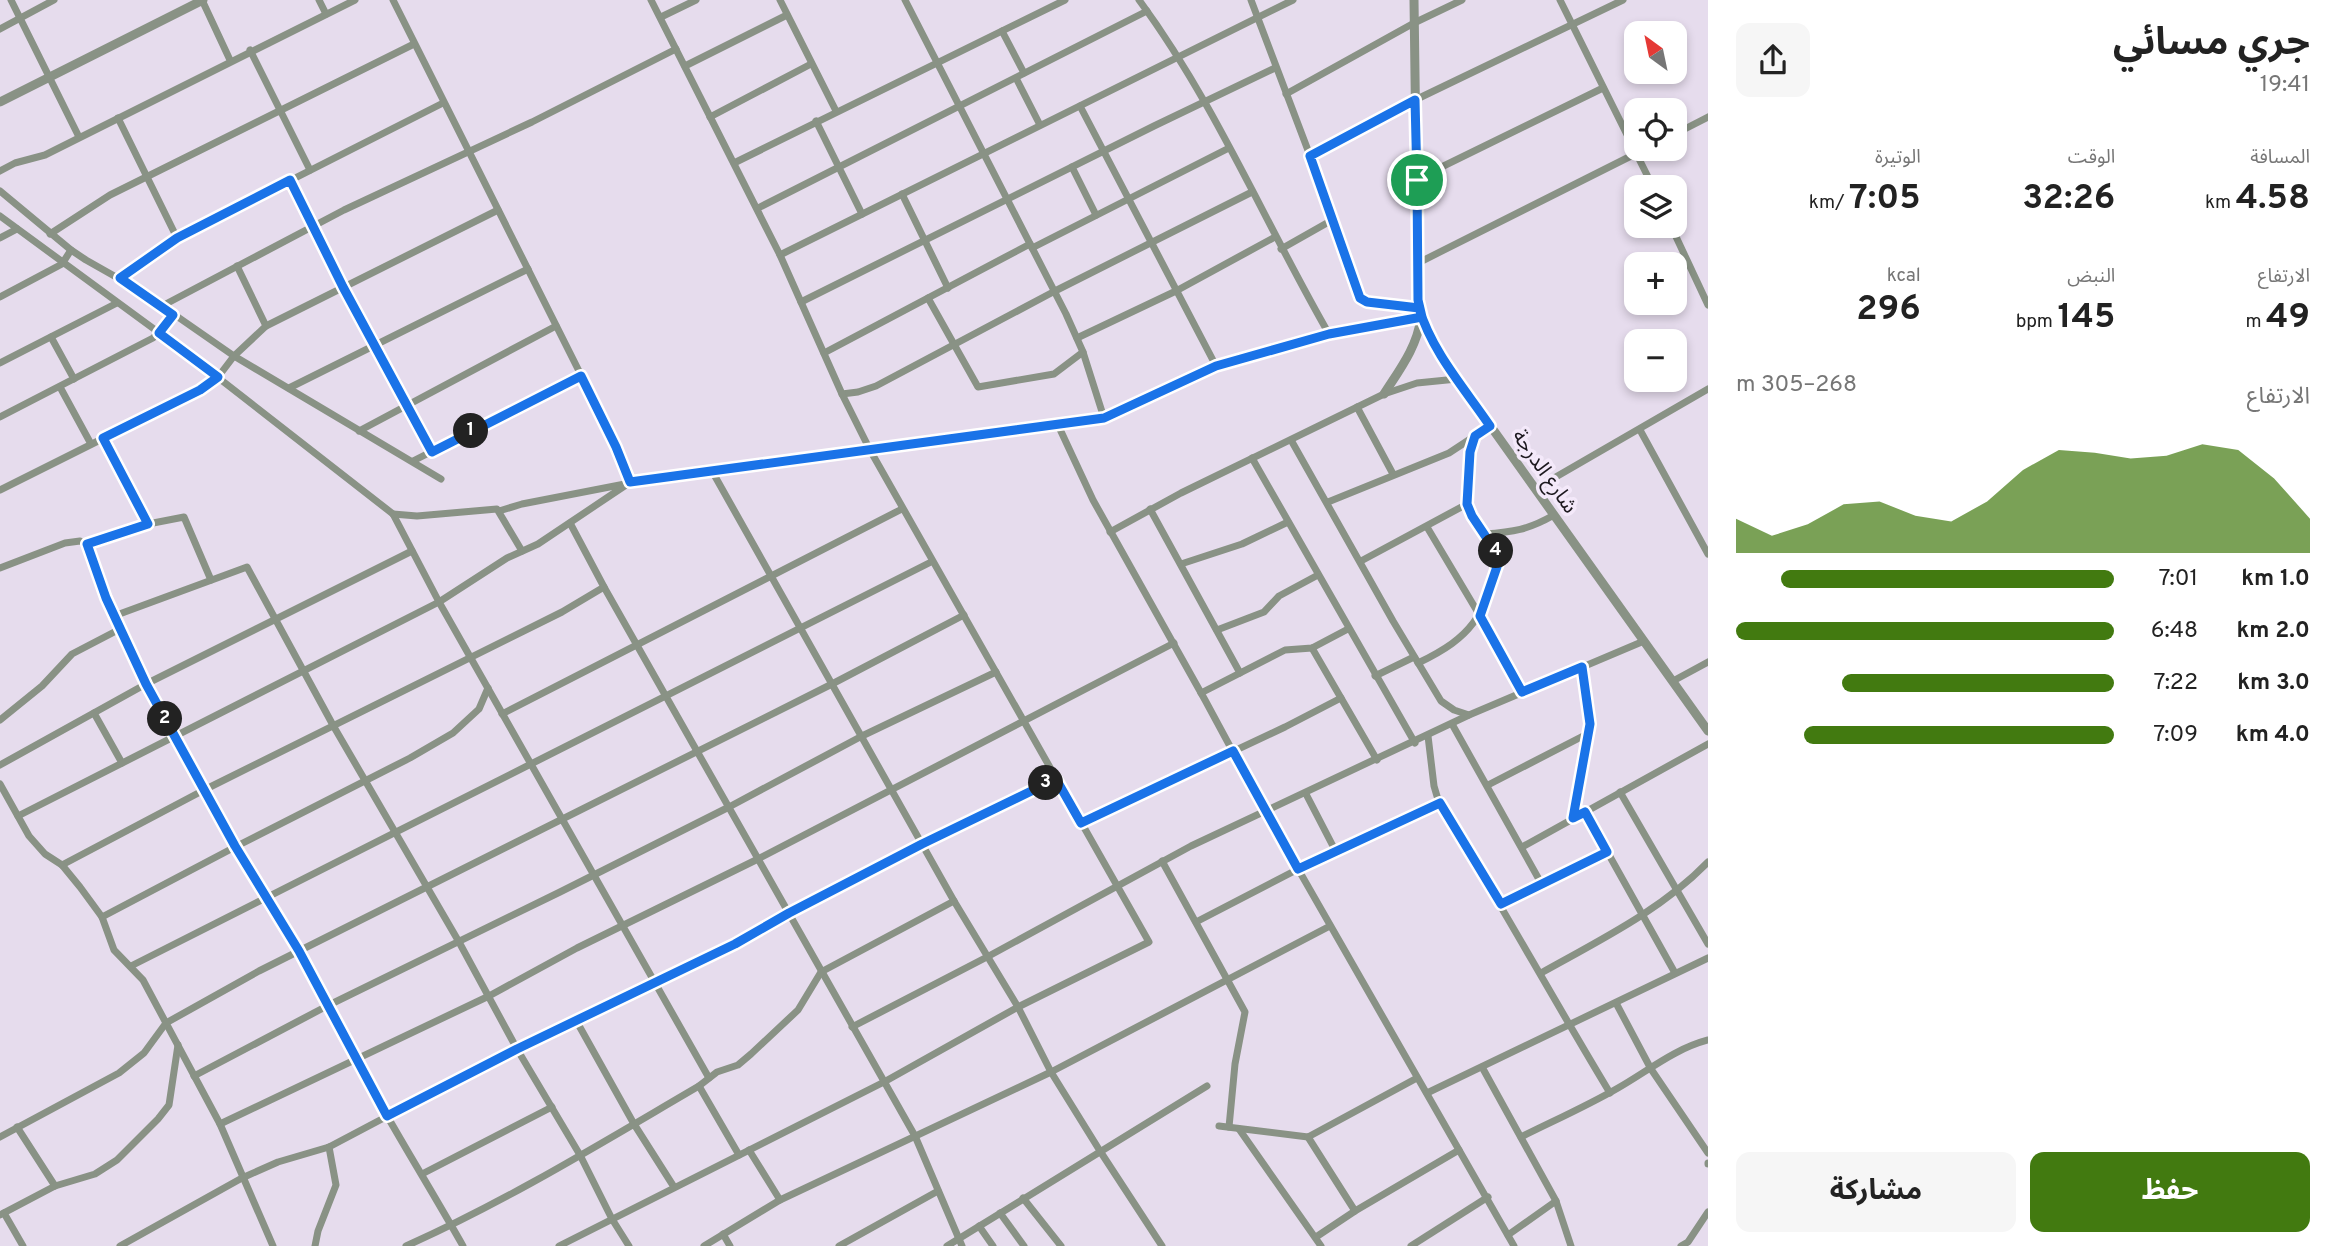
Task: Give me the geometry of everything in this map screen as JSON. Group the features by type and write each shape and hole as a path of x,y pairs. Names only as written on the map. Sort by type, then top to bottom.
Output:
{"street":[{"path":"11,0 79,137"},
{"path":"0,29 54,0"},
{"path":"0,102 202,0 230,60"},
{"path":"319,0 326,14"},
{"path":"0,171 15,163 45,155 250,50 355,0"},
{"path":"393,0 616,447 630,482"},
{"path":"559,1246 884,1082 1018,1007 1149,942 964,615 931,562 870,450 758,208 652,0"},
{"path":"661,17 696,0"},
{"path":"779,0 836,111"},
{"path":"905,0 982,154 1055,291 1083,352 1104,418"},
{"path":"734,163 1065,0"},
{"path":"1139,0 1179,57 1329,334"},
{"path":"1251,0 1334,219 1360,298 1367,302 1420,313"},
{"path":"780,255 1293,0"},
{"name":"شارع الدرجة","path":"1414,0 1420,313 1429,334 1457,379 1708,731"},
{"path":"1286,94 1414,23 1462,0"},
{"path":"1560,0 1624,128"},
{"path":"1310,156 1415,100 1623,0"},
{"path":"758,208 1147,11"},
{"path":"685,66 787,15"},
{"path":"1002,31 1040,125"},
{"path":"33,240 88,208 414,44"},
{"path":"162,306 312,226 676,49"},
{"path":"250,50 310,170"},
{"path":"710,117 811,64"},
{"path":"801,302 1275,68"},
{"path":"1417,180 1603,88"},
{"path":"120,278 177,238 443,103"},
{"path":"1080,106 1216,366"},
{"path":"1687,128 1708,117"},
{"path":"118,118 177,238"},
{"path":"816,121 862,214"},
{"path":"824,353 928,298 1229,148"},
{"path":"1418,262 1624,159"},
{"path":"1072,167 1096,215"},
{"path":"290,180 343,287 432,452"},
{"path":"0,191 71,250 120,278 234,356 441,479"},
{"path":"842,394 876,386 1055,291 1252,192"},
{"path":"902,194 948,288"},
{"path":"0,489 191,395 218,377 234,356 266,326 498,210"},
{"path":"0,216 218,377 393,514 439,602 709,1078"},
{"path":"1281,249 1334,219"},
{"path":"0,238 17,229"},
{"path":"1077,338 1176,291 1275,237"},
{"path":"1677,238 1707,301"},
{"path":"0,297 62,264 71,250"},
{"path":"237,266 266,326"},
{"path":"289,388 528,269"},
{"path":"928,298 976,385 982,387 1054,374 1083,352"},
{"path":"0,363 117,303"},
{"path":"499,511 630,482 1104,418 1216,366 1329,334 1420,313"},
{"path":"1384,394 1412,352 1419,335 1420,313"},
{"path":"0,417 159,333 173,315"},
{"path":"359,431 556,326"},
{"path":"51,338 74,379"},
{"path":"414,461 581,376"},
{"path":"1110,531 1384,394 1417,383 1457,379"},
{"path":"60,387 91,444"},
{"path":"1535,489 1708,389"},
{"path":"1357,407 1393,474"},
{"path":"1058,425 1110,531 1266,813 1514,1246"},
{"path":"1328,502 1449,453 1490,426"},
{"path":"1640,430 1708,554"},
{"path":"1375,676 1451,646 1480,616 1500,558 1467,504 1468,463 1475,436"},
{"path":"103,438 148,524"},
{"path":"1292,440 1441,701 1469,715"},
{"path":"1252,458 1415,743"},
{"path":"712,471 954,901 1018,1007 1051,1072 1162,1246"},
{"path":"18,816 439,602 538,544 630,482"},
{"path":"1361,561 1467,504"},
{"path":"393,514 417,516 494,508 499,511 522,551"},
{"path":"502,714 902,509"},
{"path":"1150,509 1240,673"},
{"path":"1484,534 1518,532 1554,516"},
{"path":"0,568 65,542 80,541 87,544 148,524 184,517 211,580"},
{"path":"1181,564 1242,544 1288,522"},
{"path":"570,523 915,1136 960,1242"},
{"path":"1427,527 1522,692"},
{"path":"87,544 114,616 146,684 235,846 299,951 387,1116 463,1246"},
{"path":"0,765 146,684 412,551"},
{"path":"131,966 396,834 530,762 931,562"},
{"path":"114,616 247,567 334,727 427,885 629,1246"},
{"path":"1217,630 1264,612 1279,596 1318,575"},
{"path":"62,865 204,790 562,612 604,587"},
{"path":"0,1137 135,1062 166,1023 427,885 562,820 964,615"},
{"path":"0,720 42,686 72,654 120,629"},
{"path":"1201,693 1285,650 1311,648 1348,629"},
{"path":"852,1027 1162,862 1469,715 1644,641"},
{"path":"220,1124 489,996 1174,643"},
{"path":"1311,648 1377,760"},
{"path":"1672,681 1708,662"},
{"path":"1573,818 1589,733 1582,667"},
{"path":"194,1076 327,1006 729,807 862,736 996,673"},
{"path":"102,917 235,846 366,781 453,733 479,709 488,688"},
{"path":"1081,823 1341,698"},
{"path":"94,713 122,764"},
{"path":"1452,724 1541,884"},
{"path":"1488,785 1589,733"},
{"path":"1428,736 1434,786 1440,803 1610,1093"},
{"path":"1522,847 1708,744"},
{"path":"120,1246 242,1178 278,1162 329,1147 517,1049 655,985 922,844 1056,779"},
{"path":"0,783 37,847 62,865 95,906 114,950 143,980 220,1124 273,1246"},
{"path":"1620,792 1708,944"},
{"path":"1306,794 1335,850"},
{"path":"1196,922 1335,850 1440,803"},
{"path":"1585,812 1675,973"},
{"path":"1501,904 1607,852"},
{"path":"1162,862 1245,1012 1234,1064 1229,1127"},
{"path":"1541,973 1642,914 1677,890 1708,862"},
{"path":"406,1246 452,1226 634,1124 709,1078 738,1065 798,1010 821,972 954,901"},
{"path":"704,1246 780,1199 1051,1072 1330,926"},
{"path":"1427,1093 1708,958"},
{"path":"1616,1003 1651,1069 1708,1153"},
{"path":"577,1022 634,1124 674,1187"},
{"path":"1521,1137 1610,1093 1651,1069 1660,1060 1708,1040"},
{"path":"23,1246 2,1214 55,1186 106,1169 169,1105 178,1045"},
{"path":"1482,1067 1556,1201 1572,1246"},
{"path":"1219,1126 1308,1138 1418,1078"},
{"path":"699,1086 739,1154"},
{"path":"947,1246 960,1242 979,1226 1023,1198 1207,1086"},
{"path":"422,1174 552,1107"},
{"path":"17,1127 55,1186"},
{"path":"1239,1129 1321,1246"},
{"path":"1308,1138 1355,1211"},
{"path":"315,1246 318,1231 337,1185 329,1147"},
{"path":"749,1150 780,1199"},
{"path":"1316,1237 1459,1150"},
{"path":"838,1246 938,1191"},
{"path":"1411,1246 1488,1197"},
{"path":"1023,1198 1061,1246"},
{"path":"1508,1235 1556,1201"},
{"path":"1686,1245 1708,1212"},
{"path":"1000,1213 1024,1246"},
{"path":"979,1226 993,1246"},
{"path":"723,1234 730,1246"}],"route":[{"path":"1417,180 1415,100 1310,156 1360,298 1367,302 1419,308 1422,317 1429,334 1440,353 1490,426 1475,436 1467,475 1469,510 1500,558 1480,616 1522,692 1582,667 1590,724 1573,818 1585,812 1607,852 1501,904 1440,803 1298,869 1233,751 1081,823 1056,779 922,844 655,985 517,1049 387,1116 299,951 235,846 146,684 106,598 87,544 148,524 103,438 200,390 218,377 159,333 173,315 120,278 177,238 290,180 343,287 432,452 581,376 630,482 1104,418 1216,366 1329,334 1422,317 1418,300 1417,180"}]}
